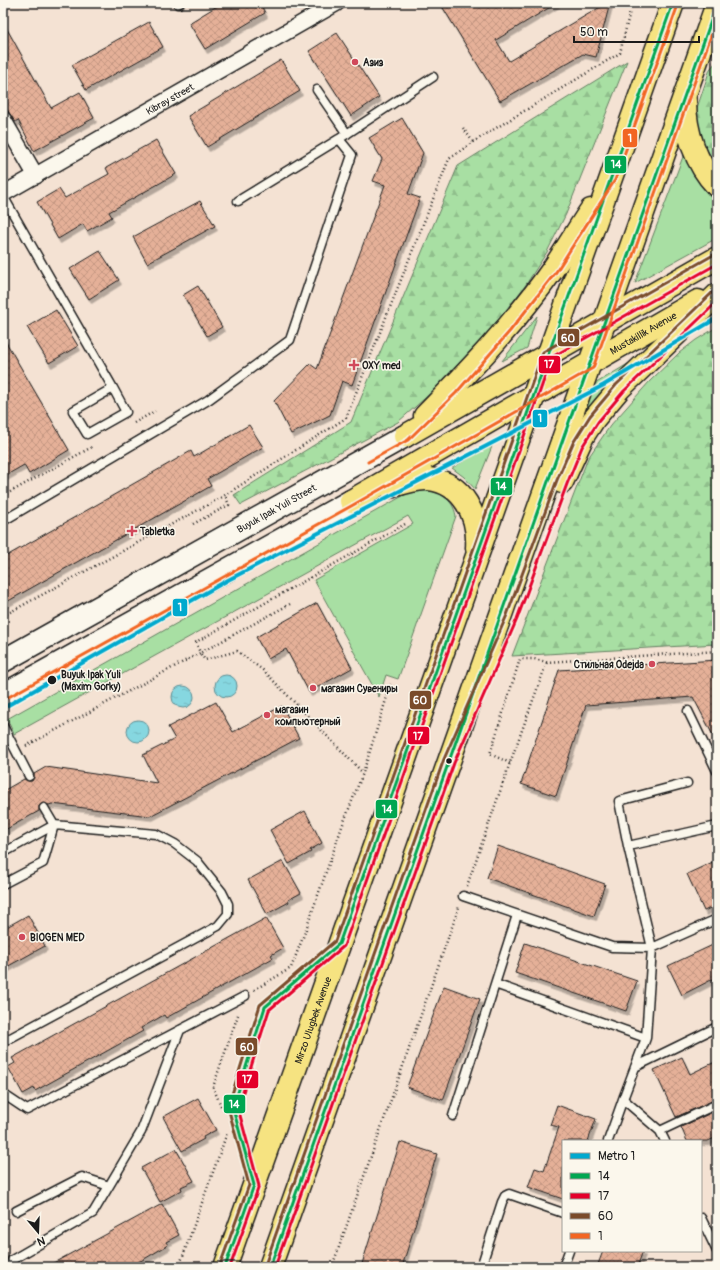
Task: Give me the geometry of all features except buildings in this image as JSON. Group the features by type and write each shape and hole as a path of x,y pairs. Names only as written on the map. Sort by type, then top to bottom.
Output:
{"main road":[{"name":"Mirzo Ulugbek Avenue","path":"225,1267 673,3"},
{"path":"270,1267 717,4"},
{"path":"685,94 685,114 690,138 702,164 717,186"},
{"path":"405,436 452,389 506,328 552,269 611,178"},
{"path":"604,322 717,258"},
{"name":"Mustakillik Avenue","path":"590,364 717,290"},
{"path":"449,761 512,618 562,482 583,436 594,419 620,388 717,294"},
{"name":"Buyuk Ipak Yuli Street","path":"3,661 405,436 604,322"},
{"path":"3,694 351,501 590,364"},
{"path":"351,501 397,484 416,480 429,479 452,487 461,496 473,514 477,533 476,560"},
{"path":"38,642 50,644 55,654 54,659 45,671"}],"street":[{"name":"Kibray street","path":"3,195 337,3"},
{"path":"3,119 40,174"}],"lane":[{"path":"238,201 347,134 433,77"},
{"path":"317,90 347,134"},
{"path":"3,521 208,400 290,340 352,155 339,139"},
{"path":"3,195 113,388 126,412 87,434 73,411 113,388"},
{"path":"688,710 717,771"},
{"path":"3,726 30,776"},
{"path":"608,1140 646,1038 652,948 619,801 687,783"},
{"path":"3,884 43,863 54,825 44,808"},
{"path":"3,854 54,825 156,834 175,844 197,861 222,892 228,904 228,914 218,926 3,1042"},
{"path":"628,846 717,826"},
{"path":"463,896 612,947 652,948 717,919"},
{"path":"453,1116 517,915"},
{"path":"254,1185 232,1108 265,1007 339,944"},
{"path":"495,984 646,1038"},
{"path":"3,1094 27,1110 245,996"},
{"path":"635,1067 717,1028"},
{"path":"10,1267 12,1260 93,1213 141,1132 180,1030"},
{"path":"623,1099 660,1131 664,1140"},
{"path":"660,1131 717,1104"},
{"path":"16,1211 82,1177 109,1186"},
{"path":"481,1267 505,1196 509,1194 562,1213"},
{"path":"702,1220 717,1252"},
{"path":"563,1267 569,1252"}],"path":[{"path":"3,616 225,496 346,418 449,159 473,142 620,53 630,11"},
{"path":"463,128 473,142"},
{"path":"128,426 156,411"},
{"path":"3,496 93,446"},
{"path":"193,524 229,505 225,496"},
{"path":"363,773 264,671 238,651 205,660 200,653 196,642 407,523"},
{"path":"16,751 290,604"},
{"path":"510,763 490,754 520,659 534,659 547,662 717,651"},
{"path":"332,1267 547,662"},
{"path":"380,717 392,684"}],"green space":[{"path":"627,61 566,214 547,252 525,286 496,324 432,392 398,422 241,505 234,495 351,422 458,166"},
{"path":"717,61 717,167 701,139 694,117 710,69"},
{"path":"684,154 717,206 717,238 635,283"},
{"path":"537,316 527,348 502,361"},
{"path":"717,327 717,644 512,656 588,458 610,426 650,381 679,353"},
{"path":"636,359 575,439 593,385"},
{"path":"493,444 475,489 464,477 452,468"},
{"path":"423,489 440,494 448,500 452,505 456,516 398,679 386,675 379,697 314,580 413,524 408,516 14,734 7,719 408,493"}],"water":[{"path":"226,675 230,676 236,682 236,690 230,696 226,697 222,696 216,690 215,686 216,682 222,676"},
{"path":"183,686 187,687 193,693 193,701 187,707 183,708 179,707 173,701 172,697 173,693 179,687"},
{"path":"138,720 142,721 148,727 148,735 142,741 138,742 134,741 128,735 127,731 128,727 134,721"}],"metro line":[{"name":"1","path":"3,708 228,580 604,385 717,318"}],"transit line":[{"name":"14","path":"225,1267 254,1185 233,1108 265,1007 339,944 673,3"},
{"name":"14","path":"270,1267 717,4"},
{"name":"1","path":"368,462 408,440 456,393 510,331 556,272 615,180 678,5"},
{"name":"1","path":"5,699 353,505 593,368 717,19"},
{"name":"60","path":"220,1265 249,1185 228,1107 260,1005 335,941 543,352 715,254"},
{"name":"17","path":"230,1267 259,1186 238,1108 269,1010 344,946 552,357 717,264"},
{"name":"60","path":"265,1265 444,759 507,615 557,480 573,443 590,416 616,385 714,291"},
{"name":"17","path":"275,1267 454,763 517,619 582,447 598,422 624,391 717,302"}],"place":[{"name":"Азиз","path":"355,62"},
{"name":"OXY med","path":"354,365"},
{"name":"Tabletka","path":"132,531"},
{"name":"Стильная Odejda","path":"652,664"},
{"name":"Buyuk Ipak Yuli (Maxim Gorky)","path":"52,680"},
{"name":"магазин Сувениры","path":"313,688"},
{"name":"магазин компьютерный","path":"267,715"},
{"name":"BIOGEN MED","path":"22,937"}]}
